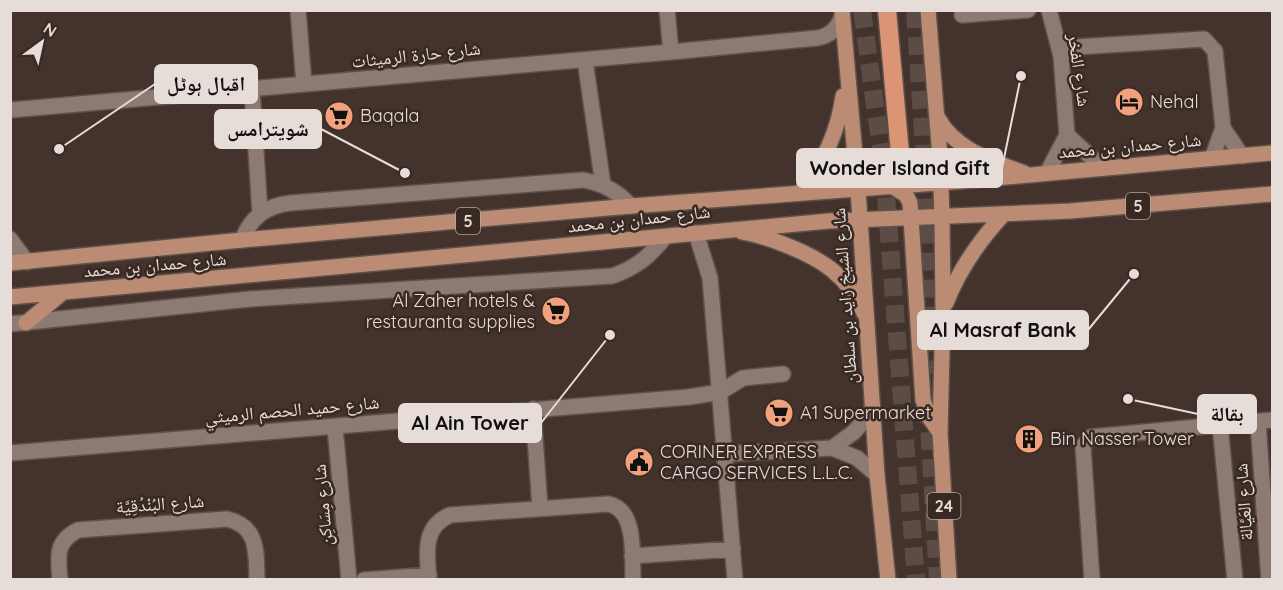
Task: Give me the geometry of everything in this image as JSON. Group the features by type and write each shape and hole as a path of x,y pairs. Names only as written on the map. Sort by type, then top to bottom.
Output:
{"highway":[{"path":"887,10 900,153"}],"main road":[{"name":"24","path":"928,10 941,182 943,310 940,433 949,579"},
{"name":"شارع الشيخ زايد بن سلطان","path":"842,13 858,189 877,475 888,579"},
{"path":"800,193 817,170 834,136 843,96 845,63"},
{"path":"936,116 942,128 963,146 999,164 1029,174"},
{"name":"شارع حمدان بن محمد","path":"10,263 632,206 1272,153"},
{"path":"892,186 906,195 910,203 923,400 929,417 940,433"},
{"name":"شارع حمدان بن محمد","path":"10,297 859,219 1003,215 1272,194"},
{"path":"943,310 967,261 1003,215"},
{"path":"728,230 748,232 773,240 830,267 852,290 868,329"},
{"path":"26,323 61,294"}],"street":[{"path":"298,10 304,84"},
{"path":"667,10 671,52"},
{"path":"962,15 1028,10"},
{"name":"شارع الفخر","path":"1049,10 1060,48 1067,135"},
{"name":"شارع حارة الرميثات","path":"10,110 824,37 836,28 842,13"},
{"path":"1060,48 1204,39 1215,51 1223,128 1212,158"},
{"path":"585,60 603,185"},
{"path":"252,90 260,213"},
{"path":"1223,128 1242,156"},
{"path":"1047,173 1067,135 1103,168"},
{"name":"شارع حمدان بن محمد","path":"242,240 252,221 260,213 269,208 290,203 583,180 603,185 622,196 632,206"},
{"path":"696,234 710,278 735,579"},
{"path":"10,324 250,299 612,276 643,262 665,237"},
{"path":"10,239 27,262"},
{"name":"شارع حميد الحصم الرميثي","path":"10,453 683,398 720,392 743,378 783,374"},
{"path":"533,409 540,508"},
{"path":"832,448 854,432 872,411"},
{"path":"1092,579 1083,446 1091,437 1265,421"},
{"name":"شارع العَيَّالة","path":"1265,421 1269,579"},
{"name":"شارع العَيَّالة","path":"1220,424 1234,579"},
{"name":"شارع مِسَاكِن","path":"335,427 349,579"},
{"path":"725,454 832,448 857,458 877,475"},
{"path":"364,579 429,577 428,541 435,524 450,515 608,504 619,508 629,522 633,579"},
{"name":"شارع البُنْدُقِيَّة","path":"60,579 58,554 62,543 68,535 78,530 227,519 236,521 250,532 254,540 257,579"},
{"path":"632,556 733,549"}],"tunnel":[{"path":"862,10 884,171 916,580"},
{"path":"915,10 925,164 928,374"},
{"path":"900,153 904,200"},
{"path":"928,405 938,580"}],"place":[{"name":"Wonder Island Gift","path":"1021,76"},
{"name":"Nehal","path":"1129,102"},
{"name":"Baqala","path":"339,116"},
{"name":"اقبال ہوٹل","path":"59,149"},
{"name":"شويترامس","path":"405,173"},
{"name":"Al Masraf Bank","path":"1134,274"},
{"name":"Al Zaher hotels & restauranta supplies","path":"556,311"},
{"name":"Al Ain Tower","path":"610,335"},
{"name":"بقالة","path":"1128,399"},
{"name":"A1 Supermarket","path":"779,413"},
{"name":"Bin Nasser Tower","path":"1029,439"},
{"name":"CORINER EXPRESS CARGO SERVICES L.L.C.","path":"639,462"}]}
